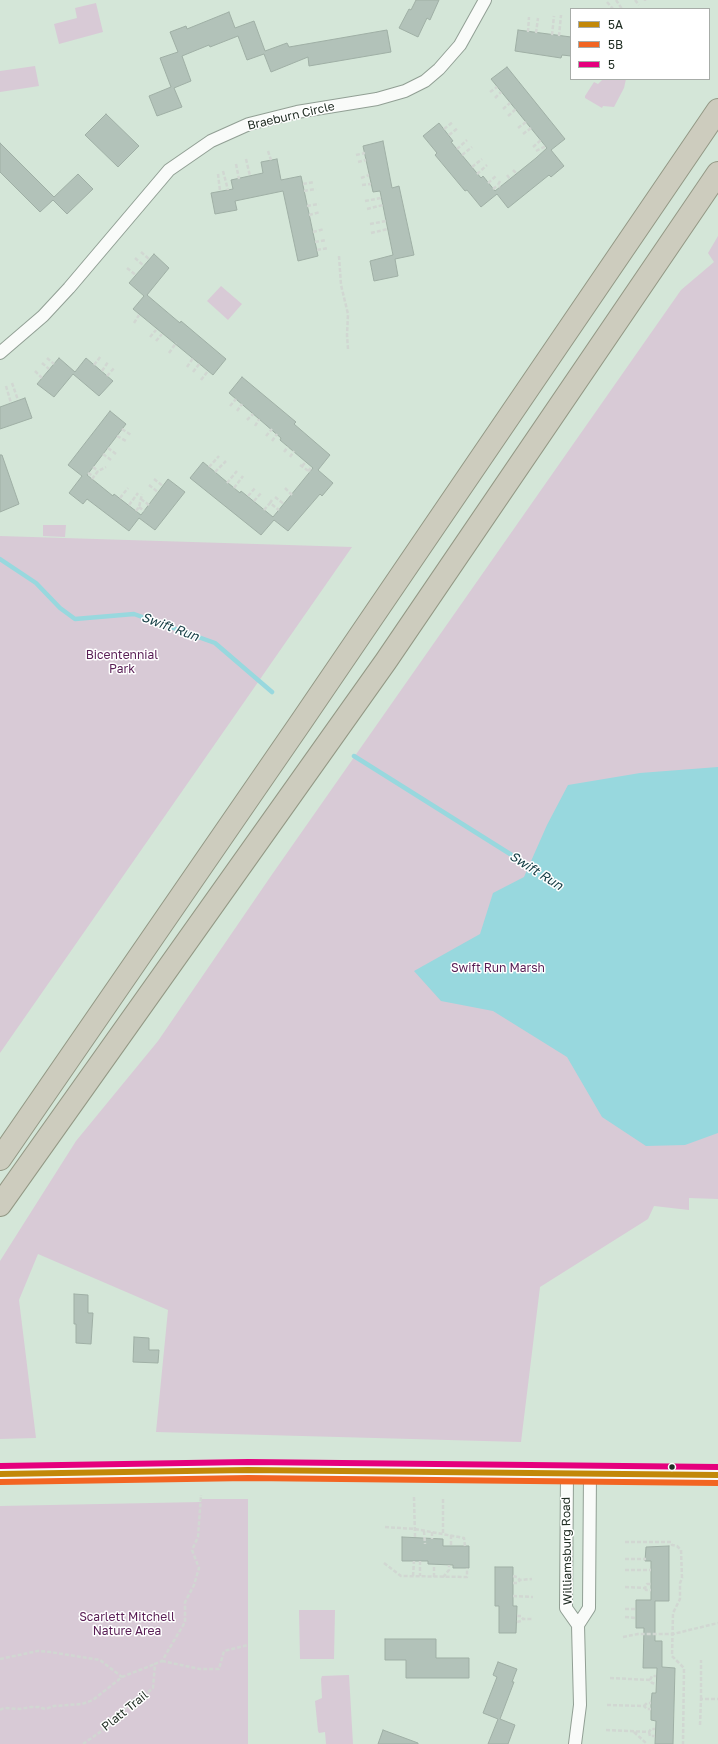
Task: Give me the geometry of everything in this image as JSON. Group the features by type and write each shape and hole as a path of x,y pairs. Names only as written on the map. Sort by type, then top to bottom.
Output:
{"highway":[{"path":"0,1159 306,716 718,110"},
{"path":"0,1205 386,661 718,174"}],"main road":[{"path":"0,1474 248,1470 718,1475"}],"street":[{"name":"Braeburn Circle","path":"0,353 18,339 48,311 169,170 211,141 249,124 298,112 377,99 405,91 425,81 439,69 460,45 485,0"},
{"name":"Williamsburg Road","path":"567,1473 566,1608 578,1625 589,1608 590,1473"},
{"path":"575,1744 580,1705 578,1625"}],"path":[{"path":"634,0 639,5"},
{"path":"607,2 611,8"},
{"path":"559,36 561,15"},
{"path":"552,35 554,16"},
{"path":"528,32 530,17"},
{"path":"536,32 538,18"},
{"path":"490,92 497,87"},
{"path":"494,98 502,92"},
{"path":"503,109 510,103"},
{"path":"508,116 516,109"},
{"path":"444,129 453,122"},
{"path":"518,128 526,122"},
{"path":"449,135 458,128"},
{"path":"523,134 531,128"},
{"path":"457,149 467,140"},
{"path":"533,147 541,140"},
{"path":"536,151 542,150 546,146"},
{"path":"462,155 472,147"},
{"path":"268,151 271,160"},
{"path":"356,155 365,153"},
{"path":"246,159 250,176"},
{"path":"472,167 482,159"},
{"path":"358,162 366,160"},
{"path":"236,164 239,179"},
{"path":"477,174 487,165"},
{"path":"513,170 516,174"},
{"path":"223,171 228,190"},
{"path":"218,174 220,191"},
{"path":"361,178 369,175"},
{"path":"507,175 510,179"},
{"path":"488,183 496,176"},
{"path":"493,189 499,186 500,181"},
{"path":"303,184 314,182"},
{"path":"362,185 371,184"},
{"path":"304,191 316,189"},
{"path":"365,201 381,198"},
{"path":"307,206 319,204"},
{"path":"367,209 383,205"},
{"path":"309,215 320,212"},
{"path":"370,224 386,221"},
{"path":"313,232 324,229"},
{"path":"372,233 388,229"},
{"path":"315,242 326,240"},
{"path":"317,250 328,248"},
{"path":"141,252 149,259"},
{"path":"339,256 341,285 348,314 348,349"},
{"path":"135,258 144,266"},
{"path":"127,268 136,275"},
{"path":"134,323 139,315"},
{"path":"150,337 156,330"},
{"path":"156,341 162,334"},
{"path":"169,353 176,343"},
{"path":"94,365 101,356"},
{"path":"47,358 54,364"},
{"path":"187,367 193,358"},
{"path":"102,371 108,362"},
{"path":"42,363 49,370"},
{"path":"192,372 200,363"},
{"path":"107,376 115,367"},
{"path":"35,371 42,378"},
{"path":"201,380 208,371"},
{"path":"12,383 18,400"},
{"path":"6,386 11,403"},
{"path":"230,406 236,399"},
{"path":"237,411 242,404"},
{"path":"247,420 253,414"},
{"path":"255,426 259,419"},
{"path":"122,429 130,435"},
{"path":"266,436 272,429"},
{"path":"272,441 277,434"},
{"path":"117,436 126,441"},
{"path":"284,452 288,447"},
{"path":"108,448 116,454"},
{"path":"290,457 294,451"},
{"path":"103,454 111,460"},
{"path":"209,467 220,456"},
{"path":"215,472 226,461"},
{"path":"306,462 301,465 309,471 312,467"},
{"path":"92,467 98,471"},
{"path":"88,473 92,478 98,471 106,467"},
{"path":"228,482 237,471"},
{"path":"234,488 243,476"},
{"path":"154,479 163,486"},
{"path":"149,485 158,492"},
{"path":"248,496 256,487"},
{"path":"120,498 128,488"},
{"path":"285,488 292,495"},
{"path":"254,501 262,492"},
{"path":"129,505 138,493"},
{"path":"136,511 139,507 142,494"},
{"path":"275,497 284,504"},
{"path":"141,499 148,505"},
{"path":"264,510 271,501 279,510"},
{"path":"139,507 144,511"},
{"path":"162,1661 185,1622 185,1602 194,1585 199,1568 192,1550 198,1536 201,1495"},
{"path":"414,1497 415,1537"},
{"path":"443,1498 443,1533"},
{"path":"385,1527 443,1533 464,1538 465,1546"},
{"path":"424,1530 425,1544"},
{"path":"432,1532 432,1539"},
{"path":"451,1535 451,1546"},
{"path":"625,1542 671,1542 672,1545 677,1546 681,1550 682,1578 680,1583 680,1599 673,1613 672,1656 684,1668 683,1744"},
{"path":"625,1559 646,1559"},
{"path":"413,1576 414,1561"},
{"path":"420,1561 420,1576"},
{"path":"384,1563 401,1576 466,1577 467,1568"},
{"path":"442,1577 449,1570 449,1564"},
{"path":"434,1565 434,1577"},
{"path":"625,1570 651,1570"},
{"path":"513,1576 517,1576 520,1580"},
{"path":"513,1583 517,1583 520,1580 532,1579"},
{"path":"644,1588 647,1584 651,1584"},
{"path":"625,1587 651,1590"},
{"path":"513,1596 533,1597"},
{"path":"625,1609 636,1609"},
{"path":"516,1616 521,1616 523,1619 533,1619"},
{"path":"625,1617 636,1618"},
{"path":"516,1622 521,1622 523,1619"},
{"path":"623,1637 638,1634 673,1634 718,1623"},
{"path":"0,1710 4,1708 20,1709 31,1707 45,1709 54,1706 82,1704 93,1700 122,1677 162,1661 200,1669 220,1668 224,1652 248,1645"},
{"path":"0,1659 38,1651 50,1652 100,1660 122,1677"},
{"path":"700,1725 701,1660"},
{"name":"Platt Trail","path":"83,1744 113,1722 135,1699 143,1696 153,1688 155,1664"},
{"path":"650,1680 652,1676 656,1676"},
{"path":"610,1678 650,1680 652,1683 656,1684"},
{"path":"701,1699 718,1699"},
{"path":"644,1706 647,1703 651,1703"},
{"path":"607,1705 644,1706 647,1709 651,1709"},
{"path":"606,1730 649,1732 651,1729 655,1729"},
{"path":"634,1731 647,1744"},
{"path":"649,1732 650,1736 655,1736"}],"green space":[{"path":"96,3 103,32 59,44 54,24 77,18 75,8"},
{"path":"35,66 39,86 0,92 0,71"},
{"path":"602,80 626,80 624,88 614,107 603,106 602,108 585,98 594,82 598,84"},
{"name":"Swift Run Marsh","path":"718,236 718,1199 689,1198 689,1210 654,1206 648,1219 540,1287 521,1442 156,1432 168,1310 38,1254 19,1300 36,1438 0,1439 0,1261 76,1141 158,1041 273,873 681,290 714,262 708,253"},
{"path":"221,286 242,304 228,320 207,301"},
{"path":"43,525 66,525 65,537 43,536"},
{"name":"Bicentennial Park","path":"0,536 352,547 0,1053"},
{"name":"Scarlett Mitchell Nature Area","path":"201,1499 248,1499 248,1744 0,1744 0,1506 201,1502"},
{"path":"299,1610 335,1610 334,1659 300,1659"},
{"path":"349,1675 353,1744 326,1744 325,1732 319,1733 318,1731 315,1701 322,1698 322,1676"}],"water":[{"path":"718,767 718,1133 685,1145 646,1146 602,1117 567,1057 493,1011 441,1001 414,971 480,934 493,893 524,877 547,825 568,785 640,773"}],"building":[{"path":"416,0 439,0 430,20 427,18 418,37 399,28 409,9 411,10"},
{"path":"229,12 235,28 254,21 265,51 287,43 289,47 387,30 391,52 309,66 308,57 271,72 264,54 247,60 238,36 210,47 209,45 182,56 191,81 174,88 182,107 157,116 149,96 171,87 160,58 178,52 170,32 186,26 187,29"},
{"path":"518,30 570,37 570,56 562,55 561,58 515,51"},
{"path":"507,67 565,139 551,150 564,166 551,177 549,175 508,208 497,194 481,207 467,190 465,191 435,155 437,153 423,136 439,123 453,141 451,142 481,178 483,176 495,191 536,158 547,148 491,79"},
{"path":"106,114 139,146 118,167 85,135"},
{"path":"383,141 392,188 399,186 414,255 395,259 398,276 374,281 370,261 393,255 380,191 373,192 363,146"},
{"path":"0,143 54,197 78,174 93,189 67,214 53,200 40,212 0,172"},
{"path":"277,159 281,180 301,176 318,256 298,261 283,191 235,201 237,210 215,214 211,193 233,189 231,180 263,173 261,162"},
{"path":"154,254 169,268 147,295 226,359 213,375 133,309 144,296 129,283"},
{"path":"59,358 75,372 86,358 113,381 99,396 73,374 54,397 37,384"},
{"path":"242,377 296,422 294,424 330,455 318,470 333,483 322,496 320,494 288,531 274,520 261,535 190,478 203,462 240,493 241,491 273,517 313,468 229,393"},
{"path":"25,398 32,418 0,429 0,407"},
{"path":"110,411 126,424 87,475 113,496 114,494 141,515 168,479 185,492 155,530 139,518 129,531 87,499 83,504 69,493 82,476 68,465"},
{"path":"0,455 2,455 19,504 0,512"},
{"path":"74,1294 88,1295 88,1313 93,1313 91,1344 76,1343 76,1324 74,1324"},
{"path":"134,1337 149,1338 149,1350 159,1350 158,1363 133,1362"},
{"path":"402,1537 443,1539 443,1546 469,1546 469,1568 453,1568 453,1565 428,1564 428,1561 402,1561"},
{"path":"669,1546 669,1601 655,1601 655,1641 662,1641 662,1667 675,1668 673,1744 655,1744 656,1721 651,1720 651,1703 652,1693 656,1693 657,1668 643,1668 644,1628 636,1628 636,1600 651,1600 651,1561 645,1561 646,1547"},
{"path":"495,1567 513,1567 513,1606 517,1606 516,1633 499,1633 499,1606 495,1606"},
{"path":"385,1639 436,1639 436,1658 469,1658 469,1678 406,1678 406,1660 385,1660"},
{"path":"498,1662 517,1669 512,1682 514,1682 500,1719 515,1725 508,1744 488,1744 498,1719 483,1713 497,1677 493,1675"},
{"path":"383,1730 418,1743 418,1744 378,1744"}],"waterway":[{"name":"Swift Run","path":"0,559 36,583 60,608 75,619 134,614 215,643 272,692"},
{"name":"Swift Run","path":"354,756 534,869"}],"transit line":[{"name":"5","path":"0,1466 248,1462 718,1467"},
{"name":"5A","path":"0,1474 248,1470 718,1475"},
{"name":"5B","path":"0,1482 248,1478 718,1483"}]}
